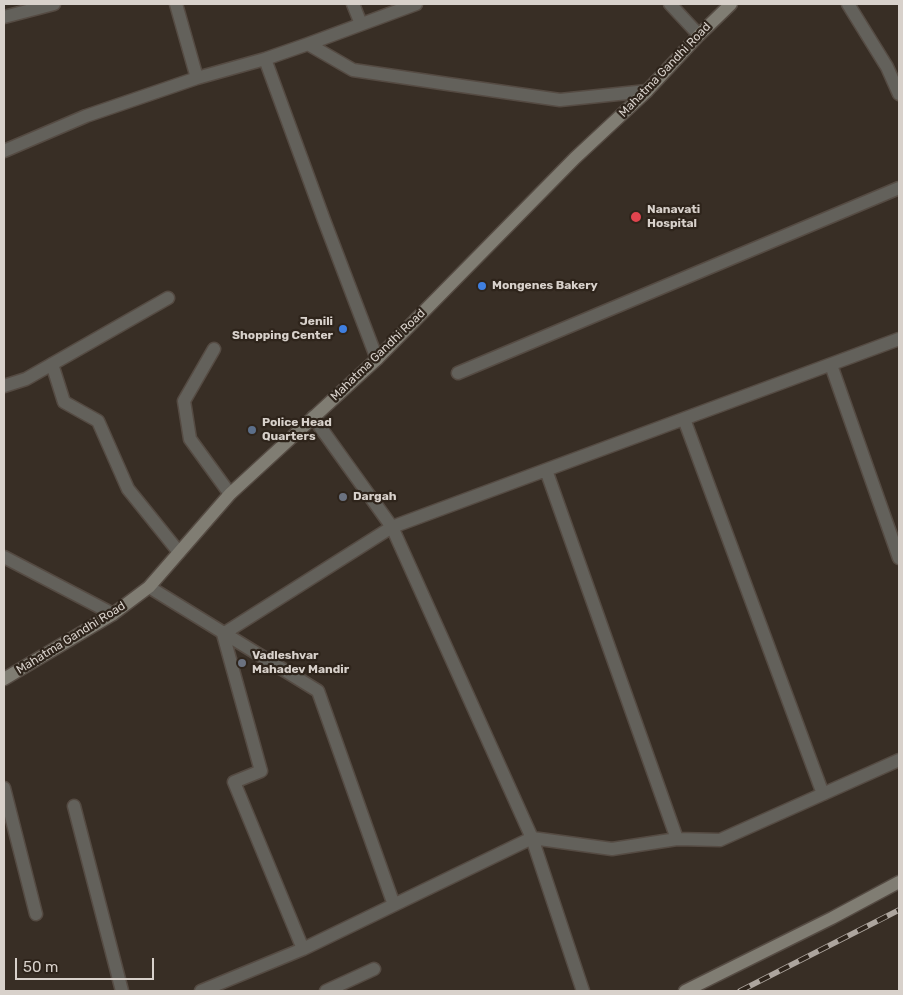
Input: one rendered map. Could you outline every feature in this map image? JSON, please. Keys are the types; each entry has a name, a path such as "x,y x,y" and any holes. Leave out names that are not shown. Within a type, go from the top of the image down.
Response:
{"street":[{"path":"4,17 50,4"},
{"path":"176,4 197,78"},
{"path":"353,4 361,24"},
{"path":"4,151 86,116 197,78 308,44 416,4"},
{"path":"670,4 699,35"},
{"name":"Mahatma Gandhi Road","path":"4,679 114,614 149,587 230,494 377,358 575,158 647,92 699,35 732,4"},
{"path":"848,4 888,67 899,94"},
{"path":"308,44 353,70 457,86 560,100 647,92"},
{"path":"265,58 377,358"},
{"path":"458,372 899,188"},
{"path":"4,386 26,378 168,298"},
{"path":"223,634 392,527 899,339"},
{"path":"214,349 184,400 190,439 230,494"},
{"path":"52,364 64,402 98,421 128,489 178,552"},
{"path":"831,365 899,558"},
{"path":"313,417 392,527 532,838 583,991"},
{"path":"684,419 823,794"},
{"path":"546,470 677,838"},
{"path":"4,557 114,614"},
{"path":"149,587 318,692 394,905"},
{"path":"223,634 260,771 234,782 303,949"},
{"path":"203,991 303,949 532,838 612,849 677,838 720,840 899,760"},
{"path":"4,788 36,914"},
{"path":"74,806 122,991"},
{"path":"685,991 832,918 899,882"},
{"path":"326,991 374,968"}],"railway":[{"path":"740,991 899,910"}],"place":[{"name":"Nanavati Hospital","path":"636,217"},
{"name":"Mongenes Bakery","path":"482,286"},
{"name":"Jenili Shopping Center","path":"343,329"},
{"name":"Police Head Quarters","path":"252,430"},
{"name":"Dargah","path":"343,497"},
{"name":"Vadleshvar Mahadev Mandir","path":"242,663"}]}
